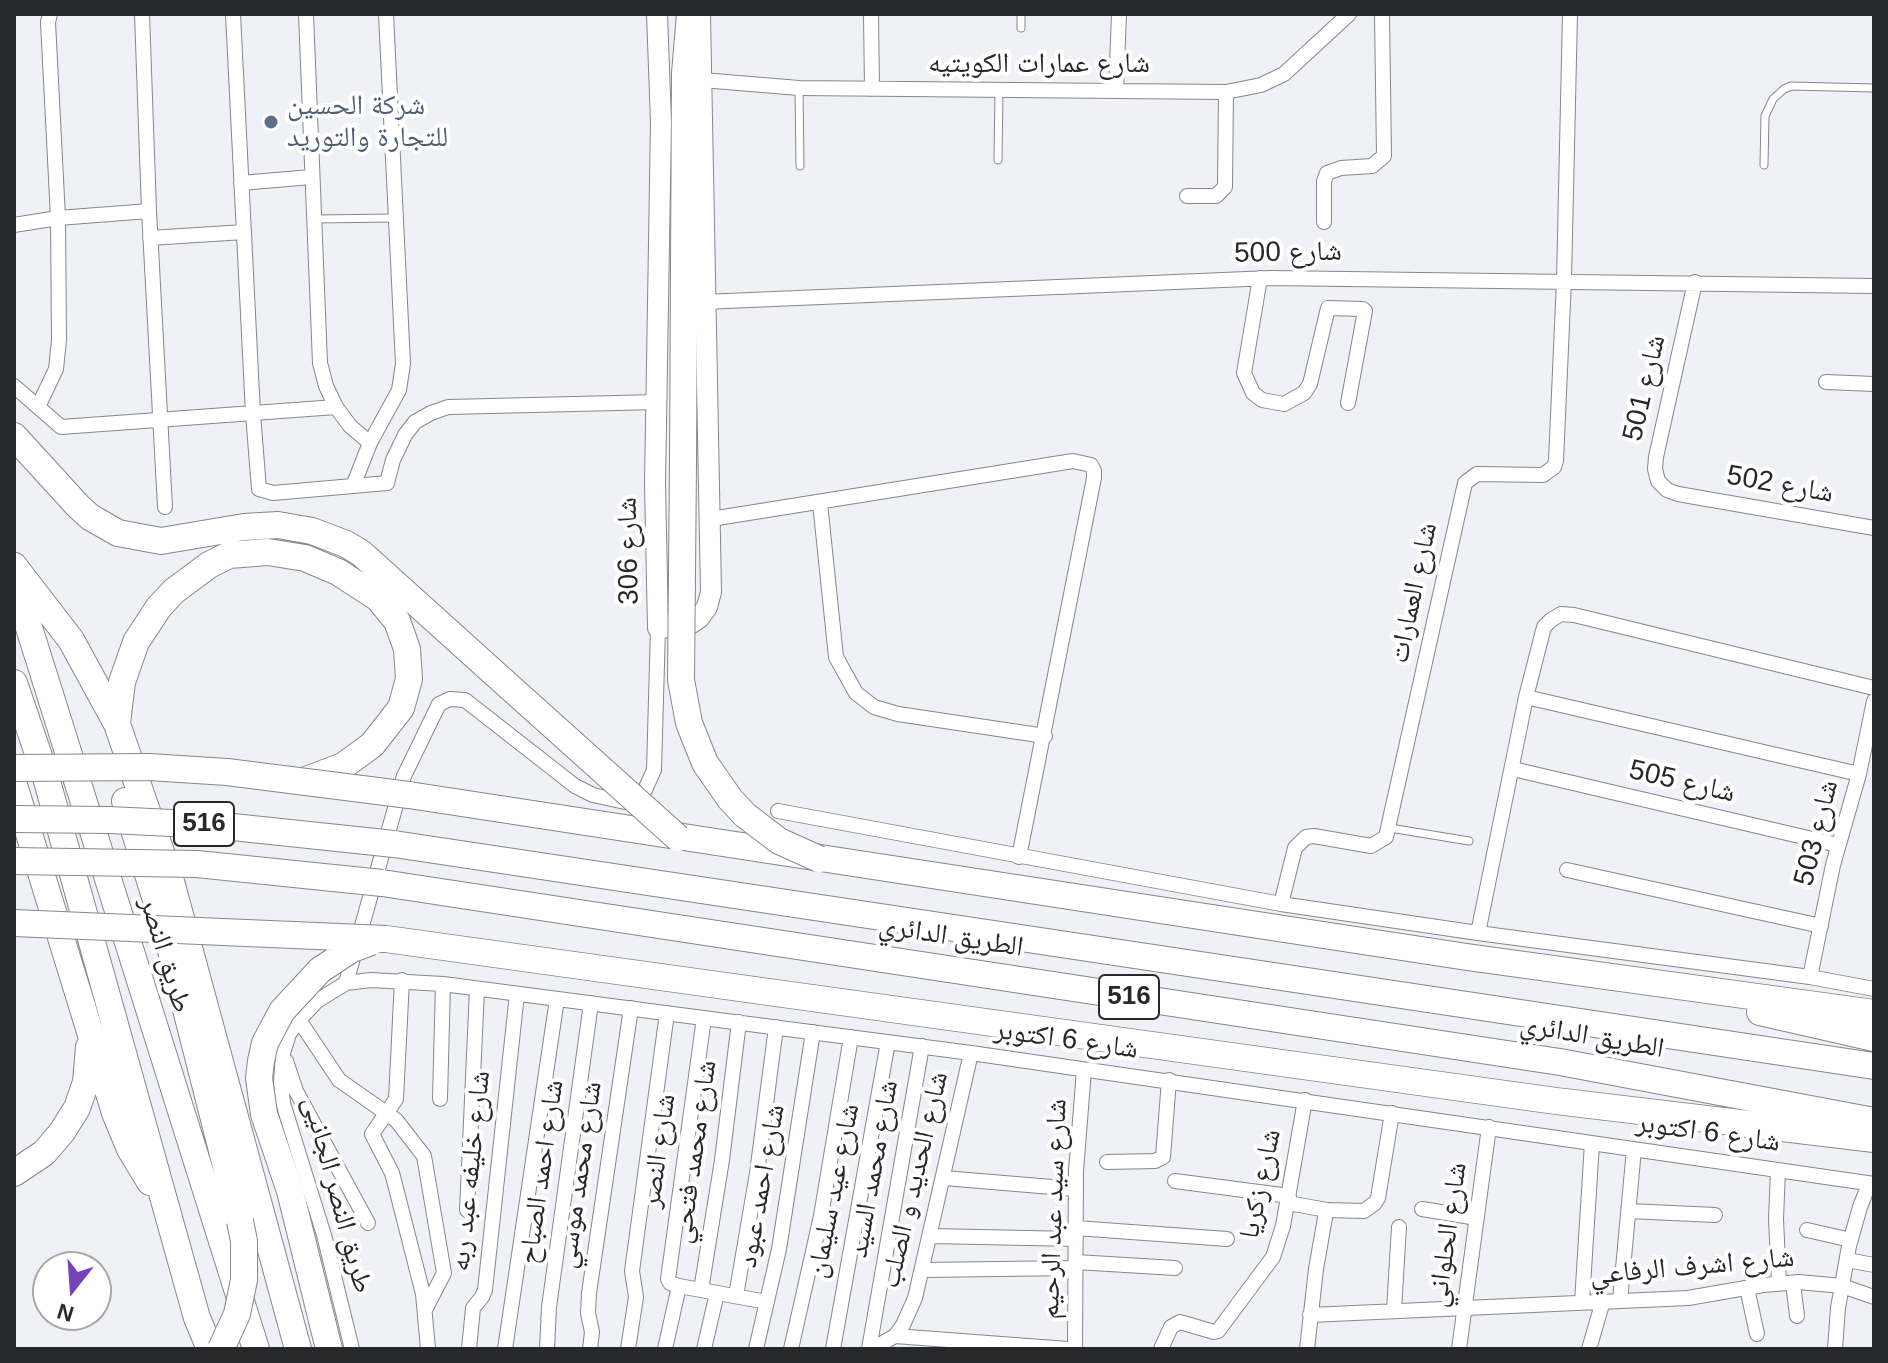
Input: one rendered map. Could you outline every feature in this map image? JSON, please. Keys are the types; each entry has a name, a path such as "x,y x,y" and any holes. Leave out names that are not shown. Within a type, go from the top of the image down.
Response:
{"highway":[{"path":"690,14 685,73 681,680 684,702 700,753 730,799 779,841 819,859"},
{"path":"14,436 90,517 132,538 161,541 244,527 278,525 312,531 361,553 678,838"},
{"path":"117,724 122,682 132,652 147,624 174,591 209,565 229,555 268,552 305,558 338,572 378,598 397,621 407,649 409,679 401,708 372,745 343,766 306,780"},
{"path":"14,566 71,640 117,724 170,878 298,1349"},
{"name":"طريق النصر","path":"14,580 256,1349"},
{"path":"25,613 45,632 77,674 90,697 107,740 167,935 244,1241 244,1280 237,1314 221,1349"},
{"path":"14,683 45,774 197,1318 210,1349"},
{"path":"14,768 149,767 306,780 819,859 1874,1013"},
{"path":"14,785 122,1132 139,1166 163,1197"},
{"name":"الطريق الدائري","path":"14,819 214,825 394,844 1874,1066"},
{"name":"الطريق الدائري","path":"14,861 197,864 382,883 1560,1062 1874,1121"},
{"path":"14,923 386,939 1556,1101 1874,1139"},
{"path":"329,1349 290,1191 264,1114 260,1096 261,1061 272,1027 306,982 352,949 386,939"},
{"path":"1652,982 1744,1009 1874,1038"},
{"path":"14,1173 44,1153 77,1108 86,1082 90,1055 88,1028"}],"street":[{"path":"38,407 56,369 59,340 50,14"},
{"path":"142,14 150,238 165,507"},
{"path":"233,14 257,484 263,492 387,483 393,460 415,422 448,407 658,402"},
{"path":"306,14 320,363 336,407 350,426 370,443"},
{"path":"353,486 370,443 394,400 403,364 386,14"},
{"name":"شارع 306","path":"657,14 661,122 655,484 658,628 687,626 699,618 707,607 711,592 703,302 700,14"},
{"path":"871,14 872,89"},
{"path":"1116,91 1119,14"},
{"name":"شارع عمارات الكويتيه","path":"702,80 799,88 1226,92 1261,85 1284,74 1349,14"},
{"path":"1324,222 1324,181 1327,173 1341,168 1372,166 1384,156 1382,14"},
{"name":"شارع العمارات","path":"1390,828 1465,483 1472,476 1482,474 1543,475 1554,467 1556,461 1570,14"},
{"path":"1187,196 1216,196 1225,187 1226,92"},
{"path":"241,183 311,177"},
{"path":"14,225 58,218 149,211"},
{"path":"150,238 244,232"},
{"path":"1260,278 1244,373 1253,393 1262,400 1284,404 1304,393 1310,384 1328,308 1363,309 1348,403"},
{"name":"شارع 500","path":"703,302 1260,278 1874,286"},
{"name":"شارع 501","path":"1678,494 1667,490 1658,481 1655,469 1695,282"},
{"path":"1826,382 1874,384"},
{"path":"14,386 61,427 336,407"},
{"path":"711,519 1073,461 1091,465 1094,478 1019,857"},
{"name":"شارع 502","path":"1678,494 1874,528"},
{"path":"820,503 836,657 856,693 874,707 898,714 1045,736"},
{"path":"1478,933 1526,697 1544,627 1561,614 1874,688"},
{"path":"346,983 404,776 439,704 450,699 465,700 575,786 593,795 625,802 645,790 654,770 658,628"},
{"path":"1526,697 1859,774"},
{"name":"شارع 503","path":"1810,977 1838,845 1859,774 1874,701"},
{"name":"شارع 505","path":"1513,769 1838,845"},
{"path":"778,811 1281,904 1810,977 1874,989"},
{"path":"1281,904 1299,842 1314,836 1371,846 1386,837 1390,828"},
{"path":"1567,870 1821,926"},
{"path":"402,980 398,1091 393,1107 374,1130 372,1138 392,1173 426,1308 428,1349"},
{"name":"شارع 6 اكتوبر","path":"283,1053 289,1034 299,1020 317,1001 346,983 402,980 1169,1080 1872,1184"},
{"path":"440,1099 443,984"},
{"path":"467,1210 477,989"},
{"name":"شارع خليفه عبد ربه","path":"469,1349 473,1308 485,1290 517,994"},
{"path":"505,1349 557,999"},
{"name":"شارع احمد الصباح","path":"547,1349 549,1307 591,1003"},
{"name":"شارع محمد موسي","path":"590,1349 589,1293 631,1008"},
{"path":"628,1349 636,1289 632,1271 667,1013"},
{"name":"شارع النصر","path":"679,1286 668,1279 704,1018"},
{"path":"299,1020 339,1080 387,1113 421,1150 427,1168 444,1273 426,1308"},
{"name":"شارع محمد فتحي","path":"701,1290 722,1160 739,1022"},
{"path":"736,1296 757,1173 776,1027"},
{"name":"شارع احمد عبود","path":"756,1349 795,1154 813,1032"},
{"path":"791,1349 821,1216 851,1037"},
{"name":"شارع عيد سليمان","path":"833,1349 888,1042"},
{"name":"شارع محمد السيد","path":"871,1349 922,1046"},
{"path":"283,1053 296,1091 368,1223"},
{"name":"طريق النصر الجانيى","path":"283,1053 283,1103 324,1235 352,1349"},
{"name":"شارع الحديد و الصلب","path":"895,1336 909,1313 922,1270 971,1053"},
{"name":"شارع سيد عبد الرحيم","path":"1075,1349 1076,1189 1084,1070"},
{"path":"1107,1162 1155,1161 1163,1157 1169,1080"},
{"name":"شارع زكريا","path":"1161,1349 1171,1327 1180,1322 1214,1332 1223,1326 1273,1257 1281,1237 1305,1100"},
{"path":"1175,1181 1288,1199 1327,1210 1364,1211 1378,1198 1392,1113"},
{"name":"شارع الحلواني","path":"1459,1349 1489,1127"},
{"path":"1582,1302 1592,1143"},
{"path":"1620,1301 1634,1149"},
{"path":"1778,1170 1776,1229 1786,1283 1797,1316"},
{"path":"944,1178 1076,1189"},
{"path":"1835,1349 1851,1240 1872,1184"},
{"path":"1422,1209 1477,1218"},
{"path":"1307,1349 1318,1252 1327,1210"},
{"path":"1629,1211 1715,1215"},
{"path":"1394,1310 1399,1227"},
{"path":"1807,1230 1851,1240"},
{"path":"931,1236 1076,1234 1227,1239"},
{"path":"1847,1260 1874,1265"},
{"path":"922,1270 1076,1265 1175,1268"},
{"name":"شارع اشرف الرفاعي","path":"1310,1315 1708,1296 1786,1283 1842,1286 1874,1297"},
{"path":"665,1349 679,1286 767,1302"},
{"path":"1747,1288 1757,1334"},
{"path":"704,1349 717,1293"},
{"path":"1589,1349 1603,1301"},
{"path":"871,1349 895,1336 957,1345 1068,1349"}],"lane":[{"path":"1021,14 1021,28"},
{"path":"1764,165 1765,116 1773,99 1784,89 1791,86 1874,88"},
{"path":"799,88 800,166"},
{"path":"998,160 999,91"},
{"path":"313,219 396,218"},
{"path":"1390,828 1469,841"}],"place":[{"name":"شركة الحسين للتجارة والتوريد","path":"271,122"}]}
